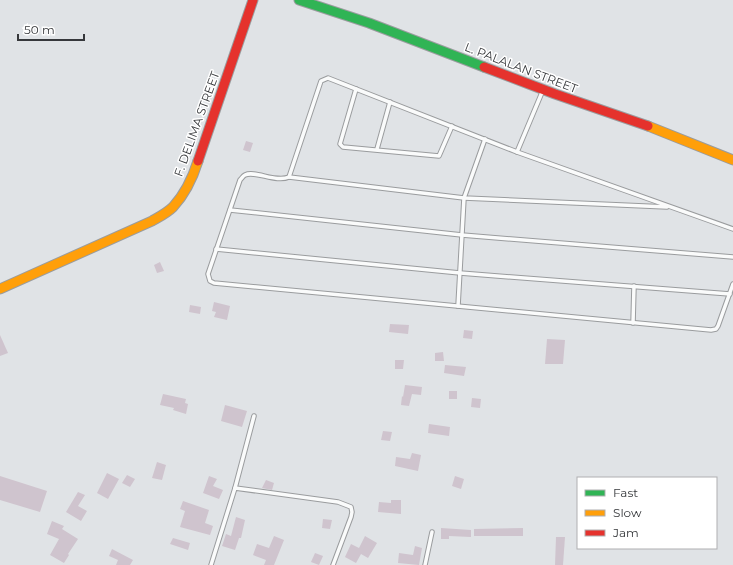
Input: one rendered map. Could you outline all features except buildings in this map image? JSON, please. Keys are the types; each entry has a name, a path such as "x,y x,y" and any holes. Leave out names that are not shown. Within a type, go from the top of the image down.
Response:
{"street":[{"name":"F. DELIMA STREET","path":"0,289 152,221 172,208 182,195 194,174 253,0"},
{"name":"L. PALALAN STREET","path":"299,0 369,23 543,89 634,121 733,160"}],"lane":[{"path":"289,177 321,81 328,78 517,152 733,229"},
{"path":"356,89 340,144 347,148 377,149 439,156 452,126"},
{"path":"517,152 543,89"},
{"path":"377,149 390,102"},
{"path":"458,306 464,198 485,139"},
{"path":"672,207 464,198 289,177 281,179 245,175 240,180 208,274 210,280 214,283 711,330 716,329 718,326 733,284"},
{"path":"230,210 462,235 733,257"},
{"path":"216,249 460,273 730,294"},
{"path":"633,323 634,286"},
{"path":"211,565 235,488 254,416"},
{"path":"235,488 338,502 350,507 352,512 351,517 333,565"},
{"path":"425,565 432,532"}],"traffic: fast":[{"path":"299,0 369,23 484,67"}],"traffic: slow":[{"path":"648,126 733,160"},
{"path":"0,289 152,221 166,213 173,207 185,191 198,161"}],"traffic: jam":[{"path":"198,161 253,0"},
{"path":"484,67 555,94 648,126"}]}
